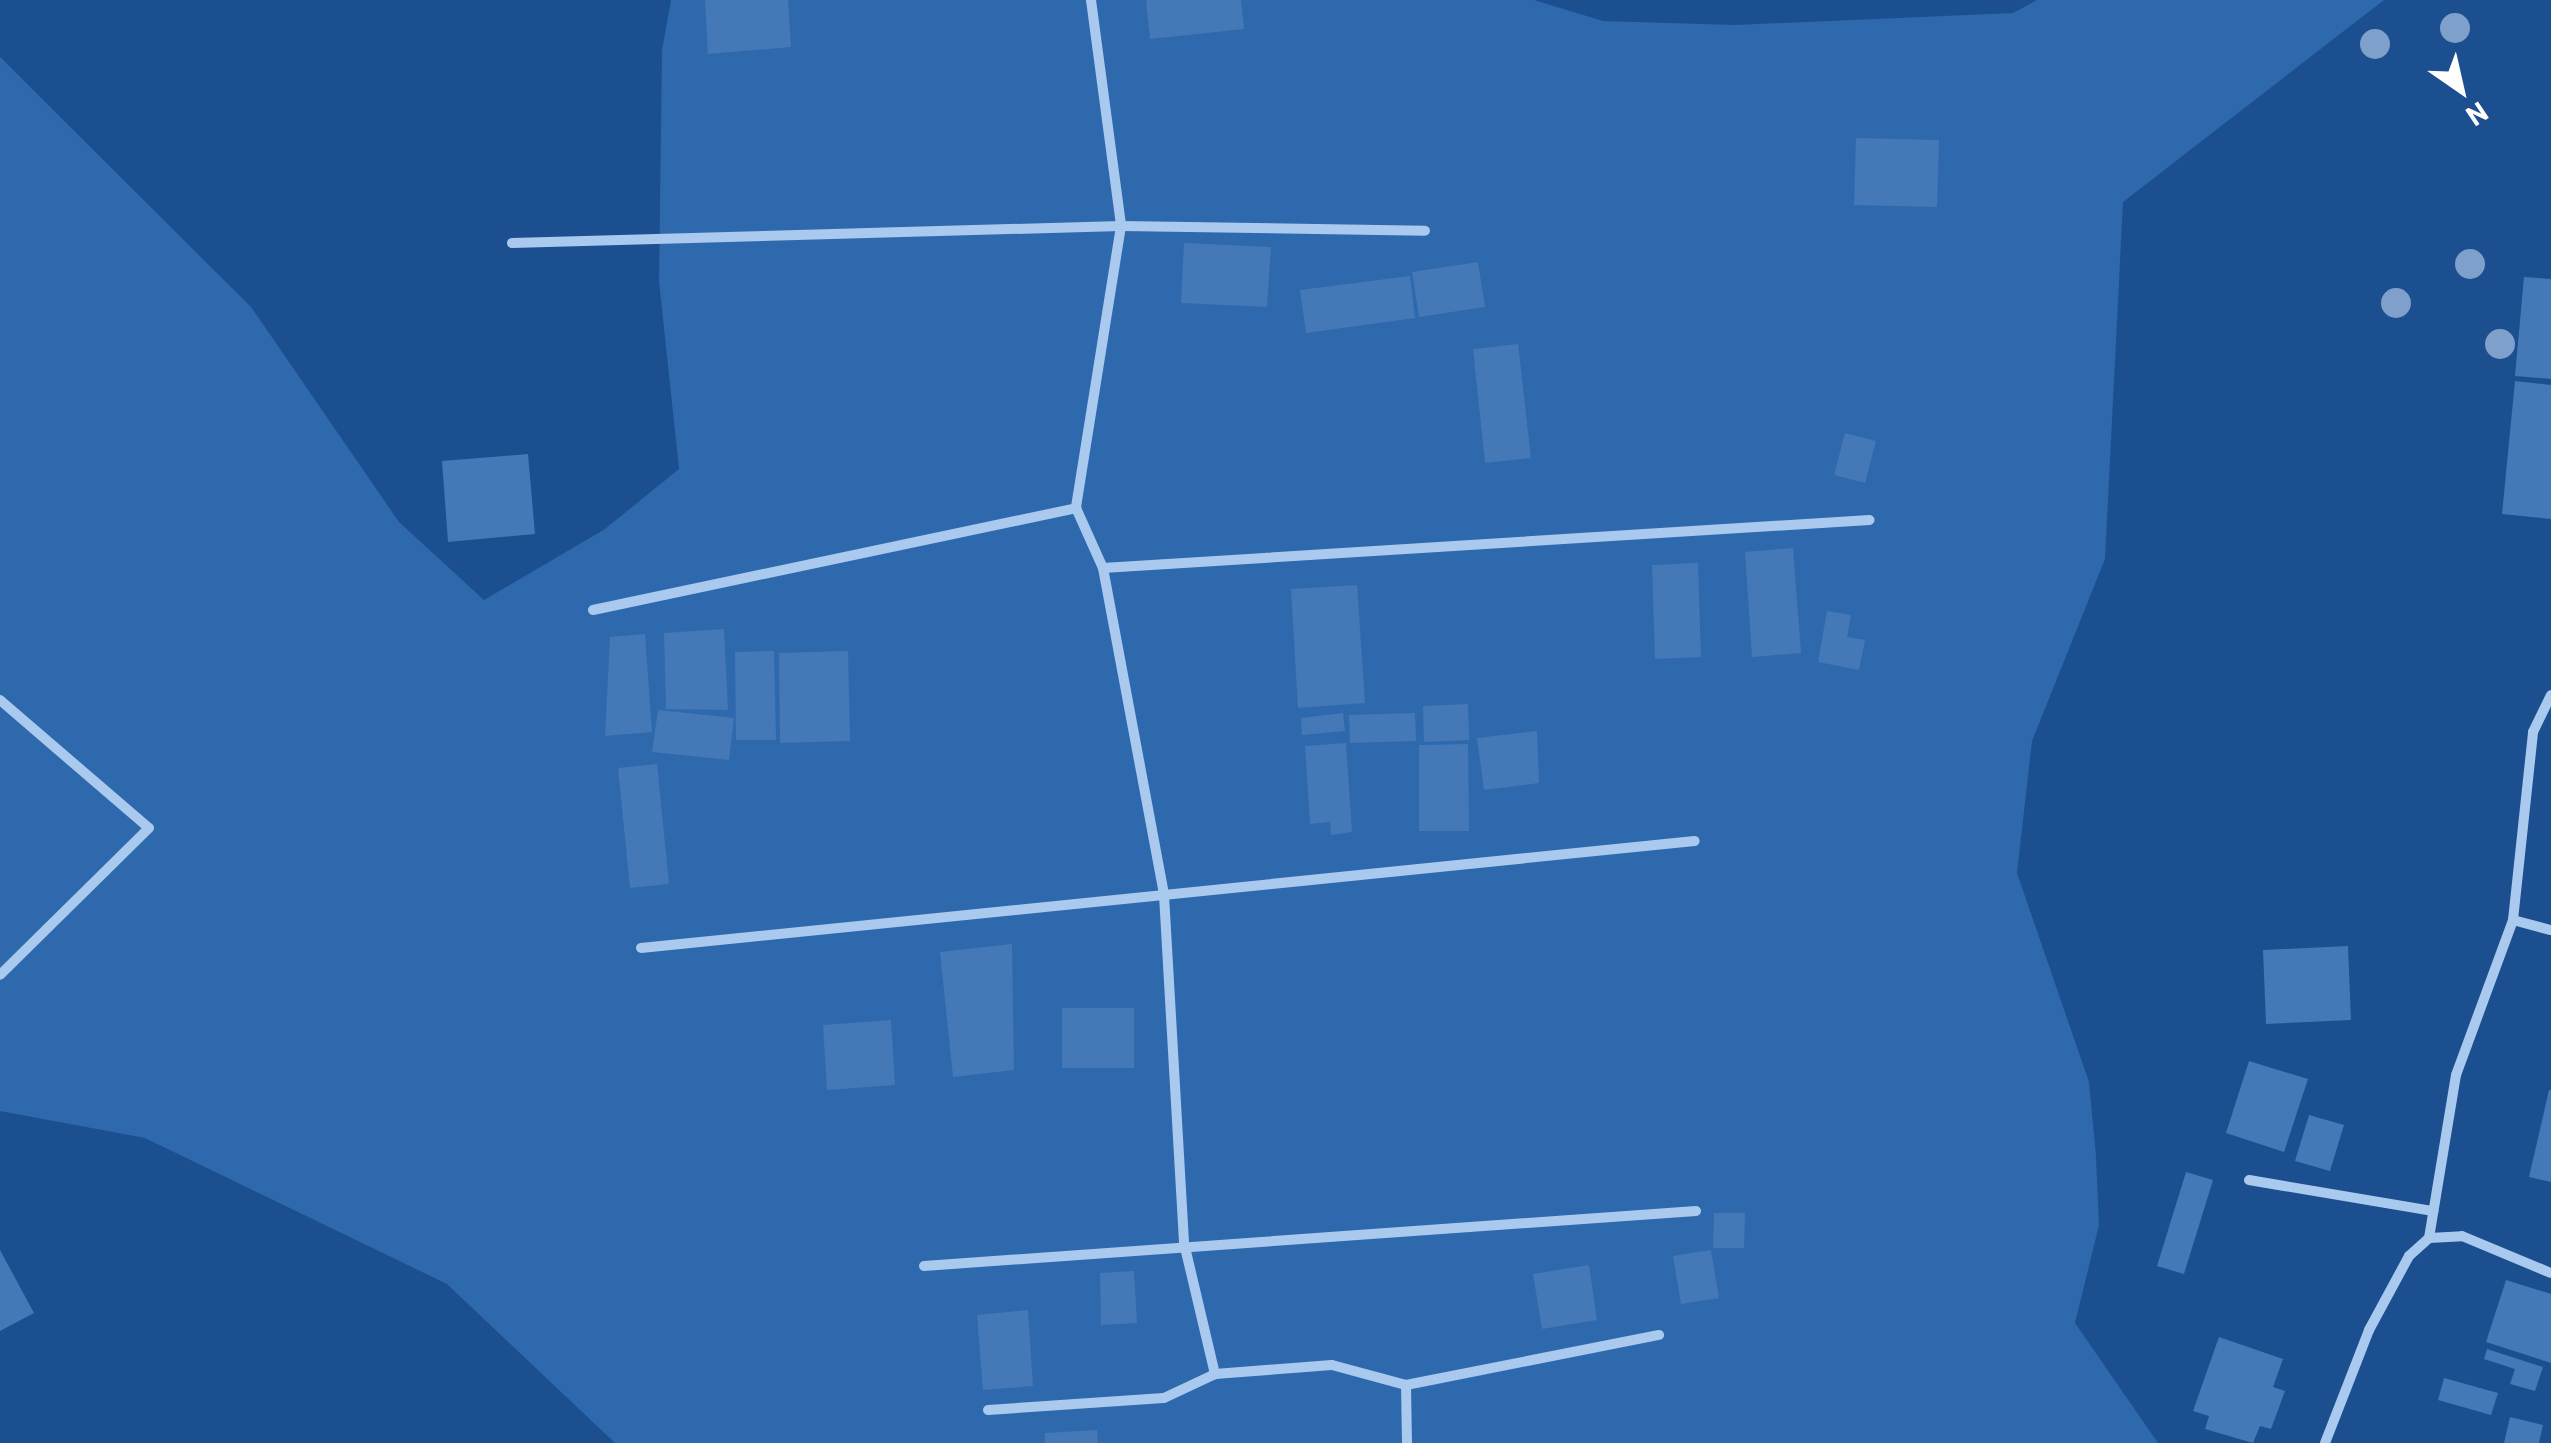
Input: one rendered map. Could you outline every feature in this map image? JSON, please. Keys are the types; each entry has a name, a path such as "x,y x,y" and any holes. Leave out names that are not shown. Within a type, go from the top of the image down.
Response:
{"street":[{"path":"1091,0 1122,226 1076,508 1103,568 1164,895 1186,1252 1214,1374"},
{"path":"512,243 1122,226 1425,231"},
{"path":"593,610 1076,508"},
{"path":"1103,568 1868,520"},
{"path":"2429,1238 2456,1075 2513,920 2533,732 2551,695"},
{"path":"0,700 149,828 1,972"},
{"path":"641,948 1695,841"},
{"path":"2513,920 2551,930"},
{"path":"2248,1180 2433,1211"},
{"path":"924,1266 1186,1252 1696,1211"},
{"path":"2325,1443 2369,1330 2409,1256 2429,1238 2462,1236 2551,1273"},
{"path":"988,1410 1164,1398 1214,1374 1332,1365 1406,1385 1659,1336"},
{"path":"1406,1385 1407,1443"}],"shaded area":[{"path":"671,0 1534,0 1603,21 1735,25 2013,13 2037,0 2384,0 2123,202 2105,559 2032,741 2017,873 2089,1082 2096,1156 2099,1225 2075,1323 2158,1443 615,1443 447,1284 145,1138 0,1111 0,57 251,307 399,522 484,600 605,529 679,469 659,281 662,50"}],"building":[{"path":"705,0 788,0 791,47 708,54"},
{"path":"1146,0 1241,0 1244,29 1150,39"},
{"path":"1856,138 1939,140 1937,207 1854,205"},
{"path":"1184,243 1271,247 1267,307 1181,303"},
{"path":"1478,262 1485,307 1419,317 1412,272"},
{"path":"1410,276 1415,318 1306,333 1300,290"},
{"path":"2524,277 2551,279 2551,379 2515,376"},
{"path":"1518,344 1531,458 1485,463 1473,349"},
{"path":"2515,381 2551,385 2551,519 2502,514"},
{"path":"1845,433 1876,441 1865,483 1834,475"},
{"path":"528,454 535,534 448,542 442,461"},
{"path":"1793,548 1801,653 1752,657 1745,552"},
{"path":"1698,563 1701,657 1655,659 1652,565"},
{"path":"1357,585 1365,703 1298,708 1291,589"},
{"path":"1827,611 1851,615 1847,637 1865,640 1859,670 1818,662"},
{"path":"724,629 728,710 666,709 664,633"},
{"path":"645,634 652,732 605,736 610,637"},
{"path":"774,651 776,740 736,740 735,652"},
{"path":"848,651 850,741 780,743 779,653"},
{"path":"1468,704 1469,740 1424,742 1423,706"},
{"path":"658,710 734,718 729,760 652,752"},
{"path":"1343,713 1345,731 1302,735 1301,718"},
{"path":"1415,713 1416,741 1350,743 1349,715"},
{"path":"1537,731 1539,783 1484,790 1477,738"},
{"path":"1346,743 1352,832 1331,835 1330,822 1310,824 1305,746"},
{"path":"1468,744 1469,831 1419,831 1419,745"},
{"path":"657,764 669,884 630,888 618,768"},
{"path":"1012,944 1014,1070 953,1077 940,952"},
{"path":"2348,946 2351,1020 2266,1024 2263,950"},
{"path":"1062,1008 1134,1008 1134,1068 1062,1068"},
{"path":"891,1020 895,1085 827,1090 823,1025"},
{"path":"2249,1061 2308,1079 2284,1152 2226,1133"},
{"path":"2551,1090 2551,1182 2529,1177"},
{"path":"2309,1115 2344,1125 2330,1171 2295,1161"},
{"path":"2186,1172 2213,1180 2184,1274 2157,1266"},
{"path":"1714,1213 1745,1213 1744,1248 1713,1248"},
{"path":"0,1250 34,1313 0,1331"},
{"path":"1711,1250 1719,1298 1681,1304 1673,1256"},
{"path":"1589,1265 1597,1320 1542,1329 1533,1274"},
{"path":"1134,1271 1137,1323 1101,1325 1100,1273"},
{"path":"2506,1280 2551,1294 2551,1363 2486,1342"},
{"path":"1028,1310 1033,1386 983,1390 977,1315"},
{"path":"2219,1337 2283,1359 2273,1387 2285,1391 2271,1429 2260,1426 2253,1443 2205,1429 2209,1416 2193,1411"},
{"path":"2487,1349 2543,1367 2535,1391 2510,1384 2515,1369 2484,1359"},
{"path":"2444,1378 2498,1393 2491,1415 2438,1400"},
{"path":"2510,1417 2543,1425 2539,1443 2504,1443"},
{"path":"1097,1430 1098,1443 1045,1443 1045,1433"}]}
